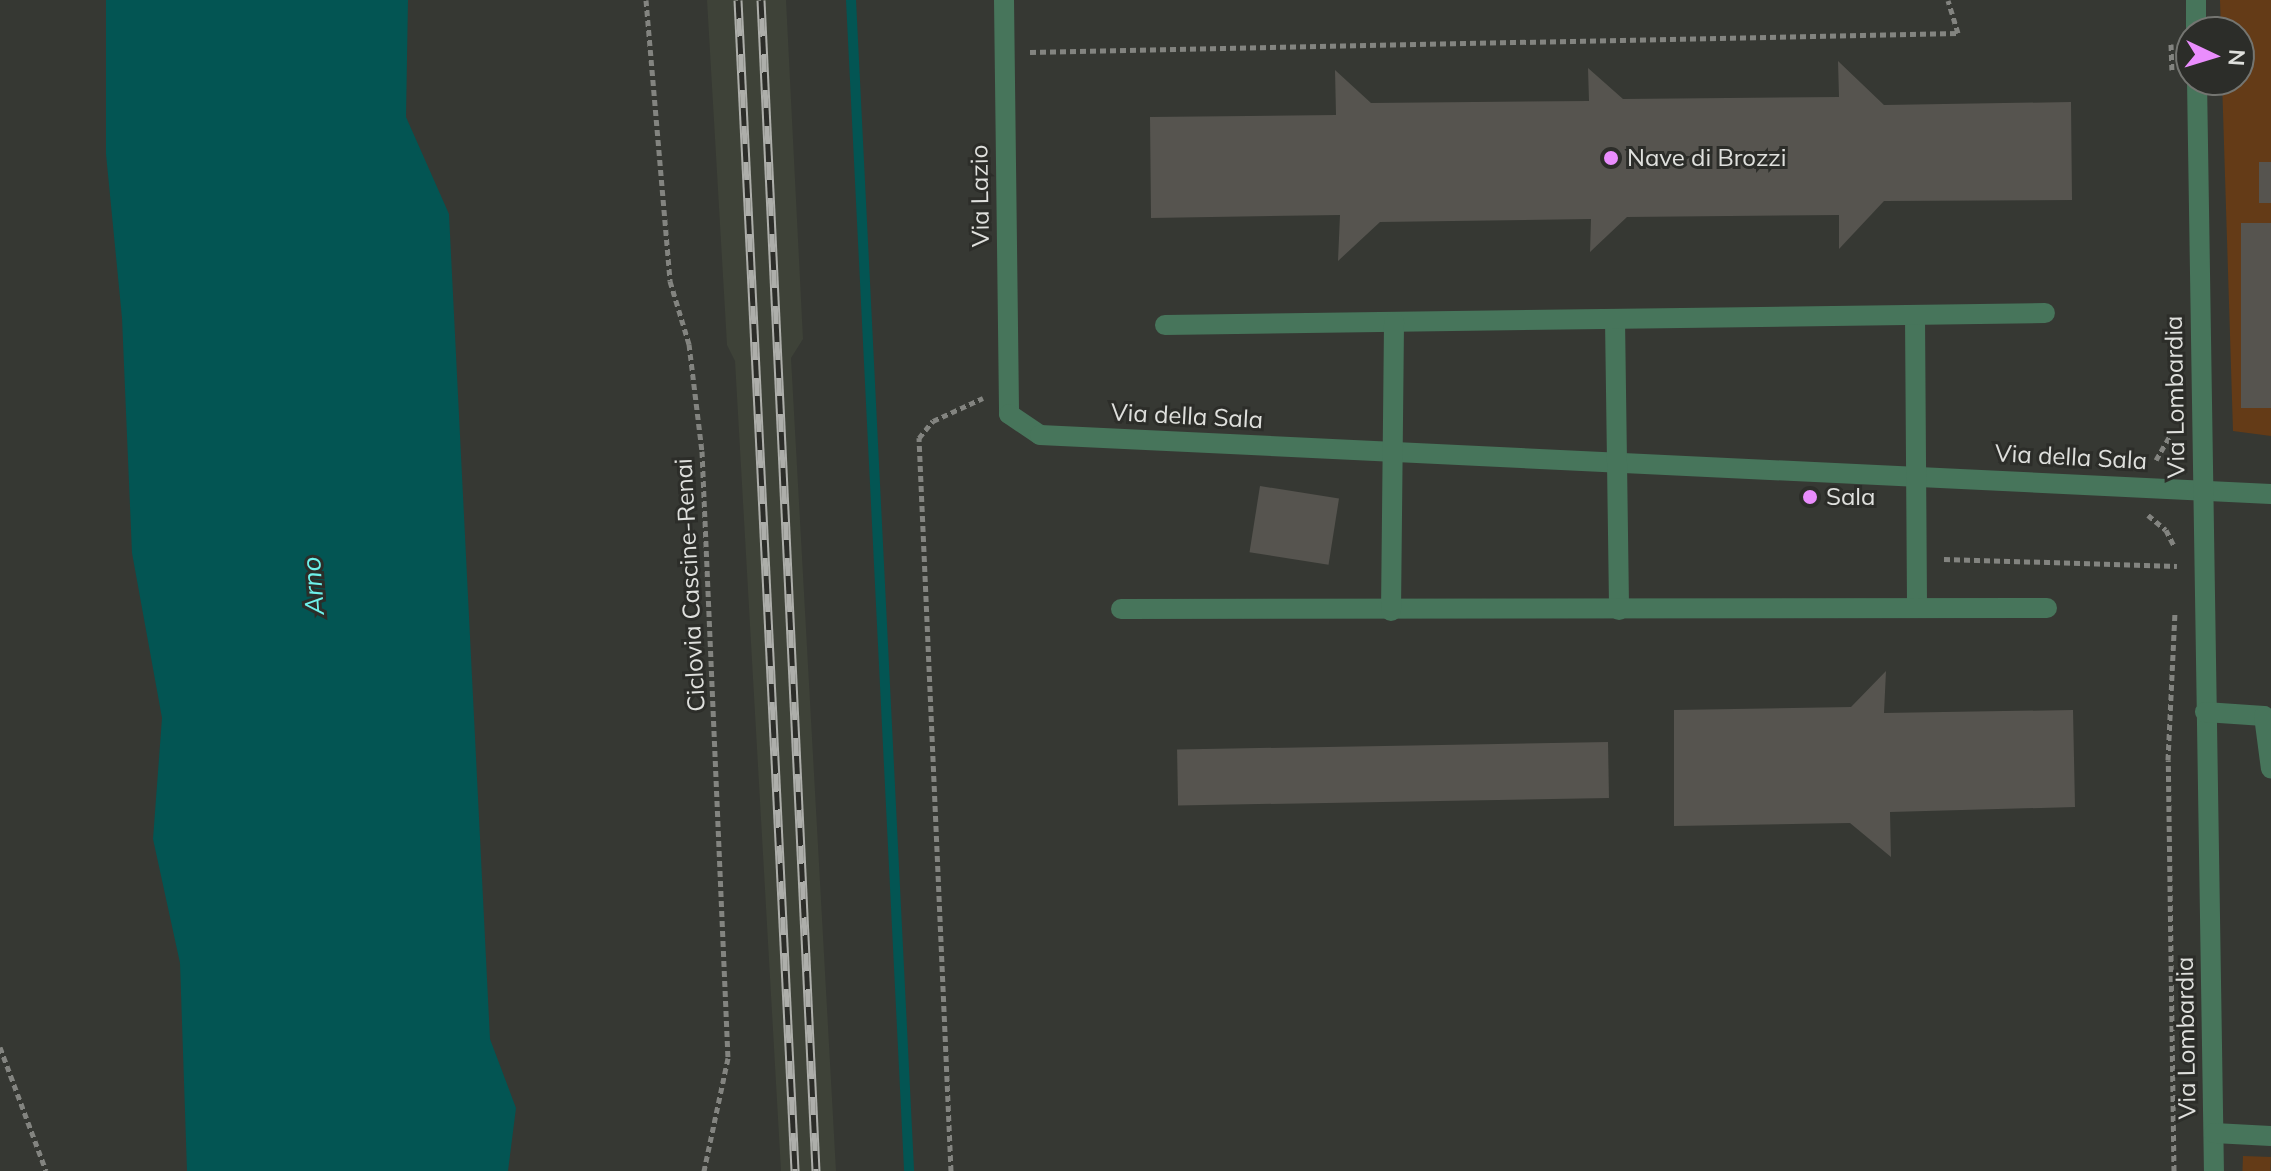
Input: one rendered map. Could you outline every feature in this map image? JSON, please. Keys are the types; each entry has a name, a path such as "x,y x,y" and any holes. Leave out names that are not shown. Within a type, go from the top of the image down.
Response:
{"street":[{"name":"Via Lazio","path":"1004,0 1008,392"},
{"name":"Via Lombardia","path":"2197,96 2214,1171"},
{"path":"1165,325 2045,313"},
{"path":"1915,316 1917,608"},
{"path":"1615,319 1619,610"},
{"path":"1391,611 1394,322"},
{"name":"Via della Sala","path":"1008,392 1009,414 1040,435 2271,494"},
{"path":"1121,609 2047,608"},
{"path":"2205,712 2264,716 2271,769"},
{"path":"2214,1133 2271,1136"}],"path":[{"name":"Ciclovia Cascine-Renai","path":"646,0 670,281 689,344 703,467 728,1058 704,1171"},
{"path":"1029,53 1958,33 1948,0"},
{"path":"918,468 951,1171"},
{"path":"2144,512 2166,530 2177,566 2176,581"},
{"path":"1917,558 2177,566"},
{"path":"2174,1171 2168,760 2176,596"},
{"path":"0,1047 46,1171"}],"shaded area":[{"path":"707,0 786,0 803,339 791,358 836,1171 781,1171 735,361 727,345"},
{"path":"2220,0 2271,0 2271,436 2233,431 2223,96 2255,96 2255,16 2220,16"},
{"path":"2243,1156 2271,1157 2270,1171 2242,1171"}],"water":[{"name":"Arno","path":"106,0 408,0 406,117 449,214 490,1039 516,1108 508,1171 187,1171 180,963 153,839 162,718 132,553 122,318 106,154"}],"building":[{"name":"Nave di Brozzi","path":"1838,61 1884,105 2071,102 2072,200 1884,201 1839,249 1839,215 1627,217 1590,252 1591,219 1380,222 1338,261 1340,215 1151,218 1150,117 1336,115 1335,70 1371,103 1589,101 1588,68 1623,99 1839,97"},
{"path":"2259,162 2271,162 2271,203 2259,203"},
{"path":"2241,223 2271,223 2271,408 2241,408"},
{"path":"1260,486 1339,499 1329,565 1250,552"},
{"path":"1886,671 1884,713 2073,710 2075,807 1890,812 1891,857 1850,823 1674,826 1674,710 1851,707"},
{"path":"1608,742 1609,798 1178,806 1177,750"}],"waterway":[{"path":"851,0 909,1171"}],"railway":[{"path":"738,0 795,1171"},
{"path":"761,0 816,1171"}],"place":[{"name":"Nave di Brozzi","path":"1611,158"},
{"name":"Sala","path":"1810,497"}]}
